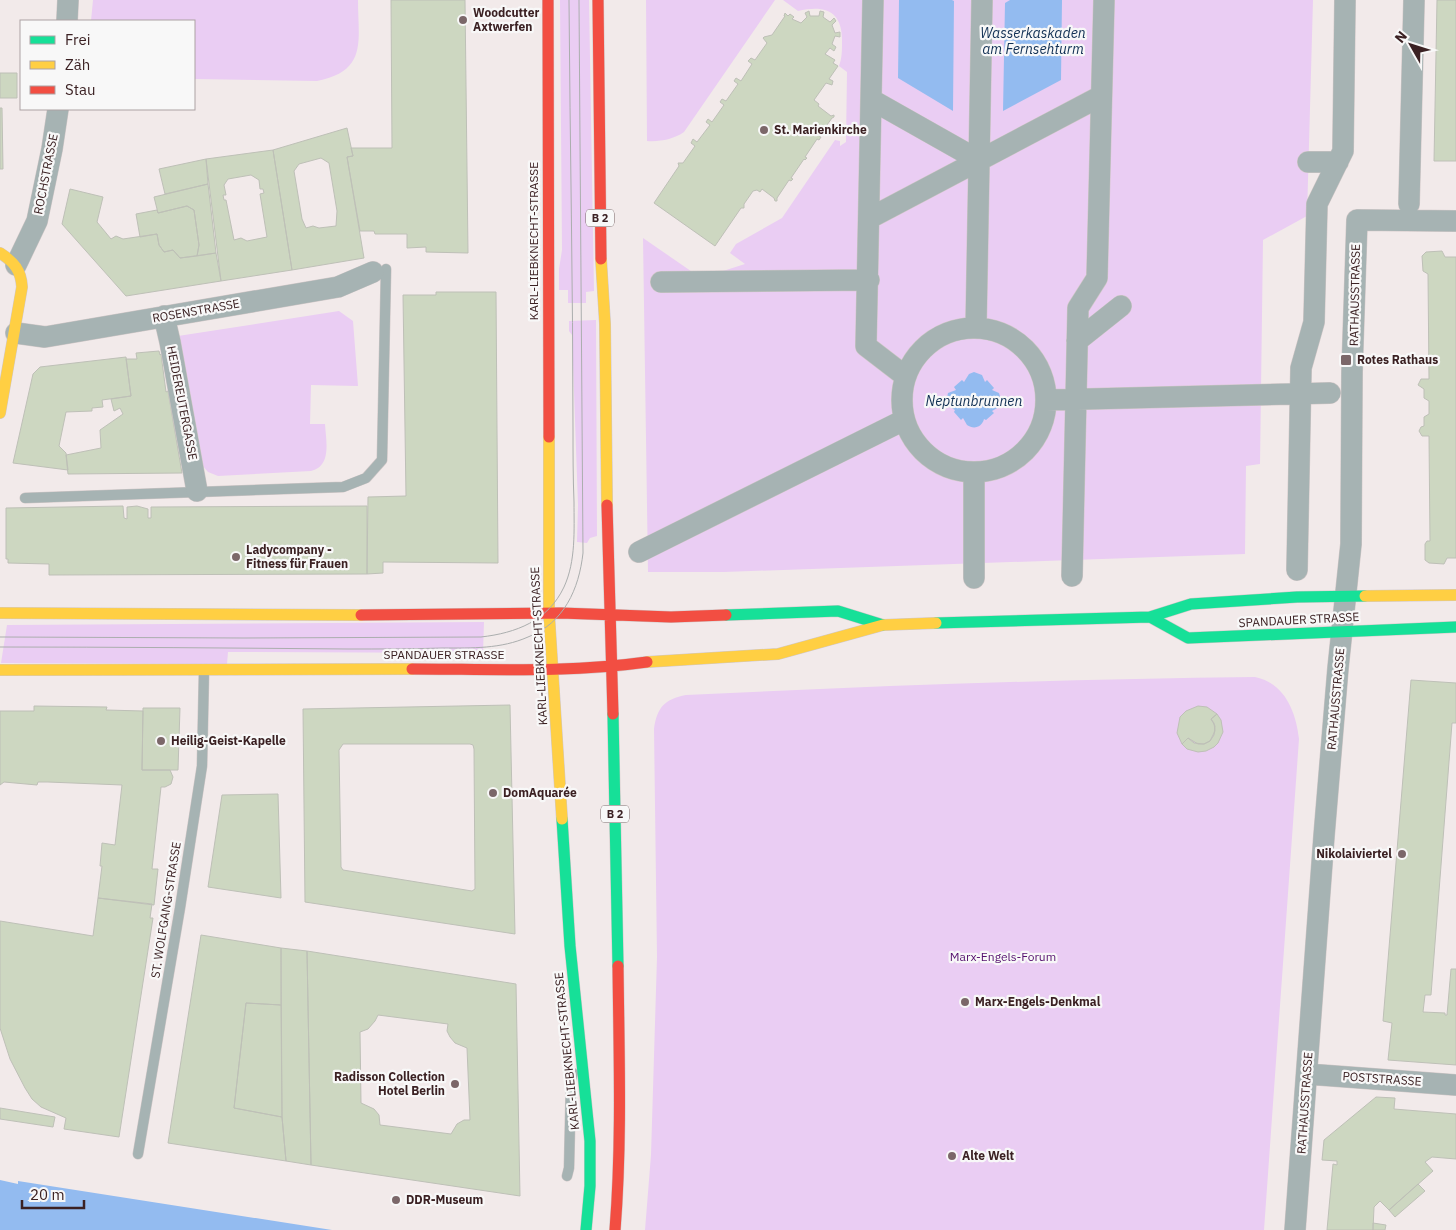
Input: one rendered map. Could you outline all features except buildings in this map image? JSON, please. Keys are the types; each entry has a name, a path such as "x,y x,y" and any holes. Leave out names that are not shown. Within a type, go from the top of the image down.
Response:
{"main road":[{"name":"KARL-LIEBKNECHT-STRASSE","path":"548,0 549,613 570,946 590,1161 586,1230"},
{"name":"B 2","path":"598,0 600,247 605,312 607,551 612,667 620,1139 615,1230"},
{"path":"0,413 22,296 22,278 8,259"},
{"name":"SPANDAUER STRASSE","path":"0,670 553,669 612,667 658,660 778,654 883,625 1150,617 1191,604 1345,596 1456,595"},
{"name":"SPANDAUER STRASSE","path":"0,613 383,615 549,613 671,617 838,611 883,625"},
{"name":"SPANDAUER STRASSE","path":"1150,617 1188,638 1456,627"}],"street":[{"path":"66,20 68,0"},
{"path":"873,0 869,280 866,346 905,376"},
{"path":"976,328 982,0"},
{"path":"1297,570 1301,368 1314,322 1318,204 1343,151 1345,0"},
{"path":"1414,0 1409,213 1456,220"},
{"path":"1072,576 1078,308 1097,278 1101,96 1109,5"},
{"path":"870,218 1101,96"},
{"path":"872,100 980,161"},
{"name":"ROCHSTRASSE","path":"8,259 37,221 58,110"},
{"path":"1308,162 1338,162"},
{"name":"RATHAUSSTRASSE","path":"1295,1230 1324,836 1350,544 1357,220 1409,213"},
{"name":"ROSENSTRASSE","path":"16,333 45,337 338,287 380,270"},
{"path":"661,282 869,280"},
{"path":"1077,342 1121,306"},
{"name":"HEIDEREUTERGASSE","path":"164,316 170,342 187,465 197,491"},
{"path":"976,328 994,331 1012,339 1026,350 1037,365 1044,382 1046,400 1040,428 1025,451 1002,467 974,472 956,470 938,464 923,452 911,437 904,420 902,390 905,376 914,360 926,346 941,336 958,330 976,328"},
{"path":"1046,400 1330,393"},
{"path":"639,552 904,420"},
{"path":"974,472 974,578"},
{"name":"POSTSTRASSE","path":"1307,1074 1456,1085"}],"lane":[{"path":"25,498 344,486 366,478 382,460 380,270"},
{"name":"ST. WOLFGANG-STRASSE","path":"138,1154 202,766 204,669"},
{"path":"567,1176 569,1168 571,1080 581,1054"}],"green space":[{"path":"93,0 358,0 359,29 357,52 352,62 345,70 317,81 195,79 195,20 91,20"},
{"path":"560,0 589,0 594,291 586,292 586,303 568,303 568,290 559,290 559,269 562,250"},
{"path":"646,0 775,0 684,132 667,140 647,141"},
{"path":"783,0 1313,0 1307,216 1263,240 1260,464 1246,466 1245,554 724,572 648,572 643,238 701,278 745,264 730,253 736,244 782,218 835,140 840,141 840,146 846,142 847,72 839,66 842,32 836,17 824,10 808,9 798,11"},
{"path":"339,311 353,321 358,386 311,385 310,424 325,424 327,445 322,464 311,471 218,476 208,472 202,465 178,336"},
{"path":"596,320 597,536 590,538 587,543 577,542 578,505 572,335 569,331 569,321"},
{"path":"484,622 483,653 228,652 227,664 1,663 7,625"},
{"name":"Marx-Engels-Forum","path":"1255,677 1274,685 1287,700 1292,709 1299,739 1264,1230 645,1230 651,1155 657,957 654,729 657,715 663,705 673,699 686,695 970,683"}],"water":[{"name":"Wasserkaskaden am Fernsehturm","path":"899,0 954,1 953,111 898,78"},
{"name":"Wasserkaskaden am Fernsehturm","path":"1010,0 1062,0 1061,80 1003,111 1005,3"},
{"name":"Neptunbrunnen","path":"974,372 982,375 985,382 987,380 994,388 992,390 999,393 1001,400 999,407 992,411 994,413 986,420 984,419 980,426 970,427 963,418 961,420 946,401 948,393 956,390 954,387 962,380 964,382 969,374"},
{"path":"0,1180 18,1184 18,1181 332,1230 0,1230"}],"tram line":[{"path":"0,637 481,637 518,628 540,617 549,609 557,599 568,577 571,567 574,534 569,0"},
{"path":"0,647 476,648 507,644 528,637 541,631 560,614 568,603 578,579 583,553 579,0"}],"traffic: fast":[{"path":"936,623 1150,617 1191,604 1297,597 1365,596"},
{"path":"726,615 838,611 883,625"},
{"path":"1150,617 1188,638 1456,627"},
{"path":"613,714 618,966"},
{"path":"562,819 570,946 590,1141 590,1186 586,1230"}],"traffic: slow":[{"path":"0,253 16,267 22,287 0,413"},
{"path":"601,259 605,324 607,505"},
{"path":"549,437 549,613 562,819"},
{"path":"1365,596 1456,595"},
{"path":"0,613 361,615"},
{"path":"647,662 778,654 883,625 936,623"},
{"path":"0,670 412,669"}],"traffic: jam":[{"path":"548,0 549,437"},
{"path":"598,0 601,259"},
{"path":"607,505 613,714"},
{"path":"361,615 561,613 671,617 726,615"},
{"path":"412,669 559,669 647,662"},
{"path":"615,1230 619,1131 618,966"}],"place":[{"name":"Woodcutter Axtwerfen","path":"463,20"},
{"name":"St. Marienkirche","path":"764,130"},
{"name":"Rotes Rathaus","path":"1346,360"},
{"name":"Ladycompany - Fitness für Frauen","path":"236,557"},
{"name":"Heilig-Geist-Kapelle","path":"161,741"},
{"name":"DomAquarée","path":"493,793"},
{"name":"Nikolaiviertel","path":"1402,854"},
{"name":"Marx-Engels-Denkmal","path":"965,1002"},
{"name":"Radisson Collection Hotel Berlin","path":"455,1084"},
{"name":"Alte Welt","path":"952,1156"},
{"name":"DDR-Museum","path":"396,1200"}]}
